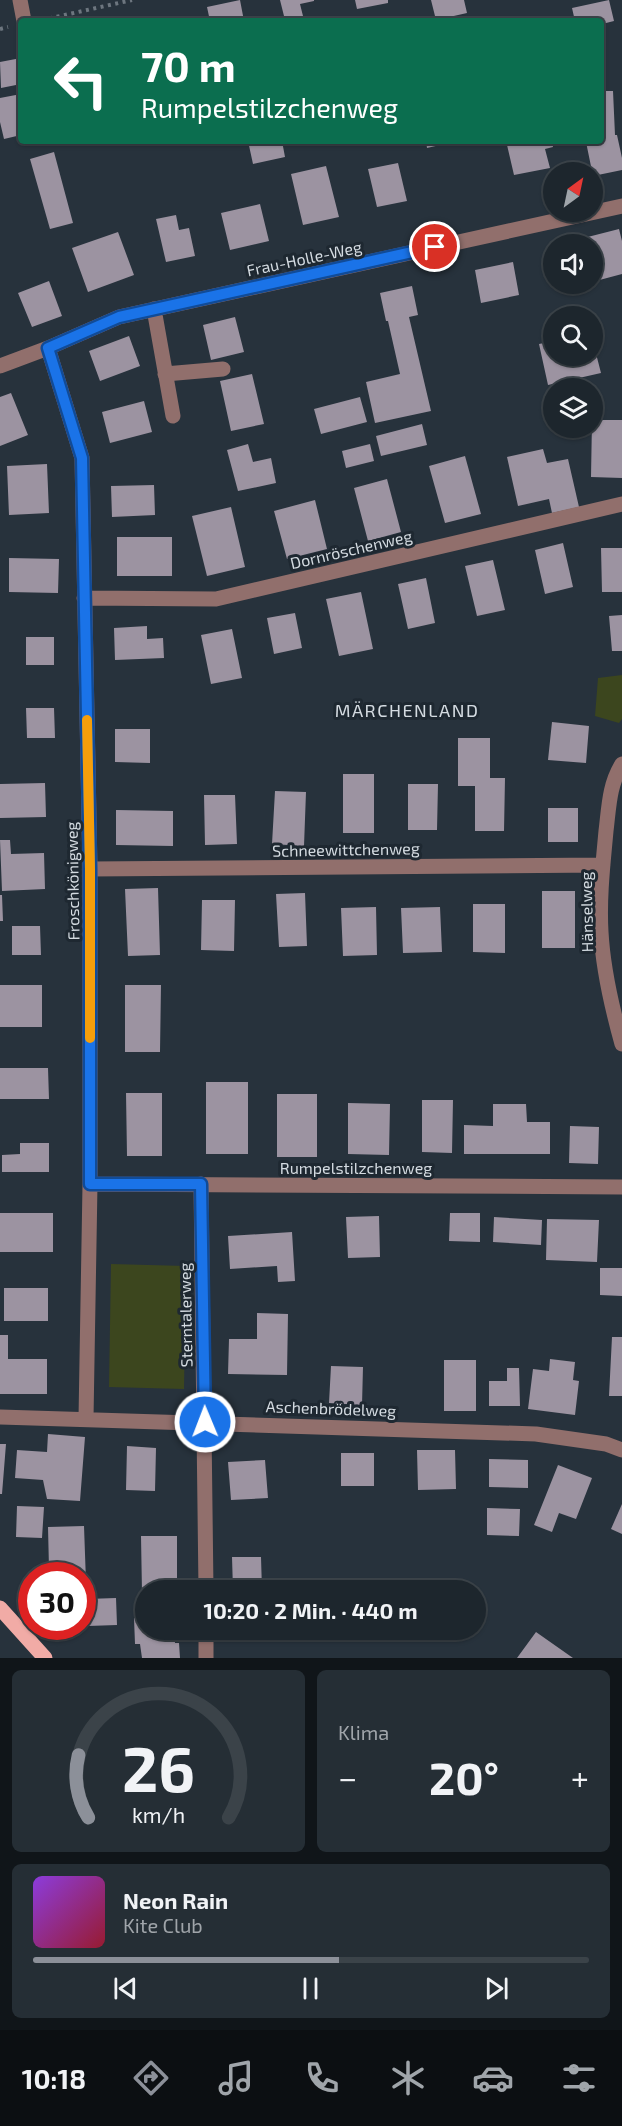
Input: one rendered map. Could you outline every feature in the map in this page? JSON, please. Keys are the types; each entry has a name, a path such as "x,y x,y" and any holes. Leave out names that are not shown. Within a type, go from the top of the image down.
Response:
{"main road":[{"path":"0,1608 45,1658"}],"street":[{"path":"20,0 23,18"},
{"name":"Frau-Holle-Weg","path":"0,366 119,317 622,206"},
{"path":"154,309 173,416"},
{"name":"Froschkönigweg","path":"48,348 82,458 90,869 90,1184 86,1419"},
{"path":"165,374 223,369"},
{"name":"Dornröschenweg","path":"84,598 216,598 622,504"},
{"name":"Hänselweg","path":"622,765 614,778 603,865 601,932 611,1002 622,1044"},
{"name":"Schneewittchenweg","path":"90,869 603,865"},
{"name":"Rumpelstilzchenweg","path":"90,1184 622,1187"},
{"name":"Sterntalerweg","path":"201,1184 206,1580"},
{"name":"Aschenbrödelweg","path":"0,1417 536,1434 606,1444 622,1450"},
{"path":"206,1640 206,1658"}],"path":[{"path":"51,18 132,0"}],"green space":[{"path":"622,675 622,719 619,723 595,716 598,678"},
{"path":"111,1264 186,1266 184,1389 109,1387"}],"building":[{"path":"240,0 243,18 209,18 207,7"},
{"path":"280,0 314,0 300,4 303,16 284,18"},
{"path":"355,0 388,0 388,3 357,9"},
{"path":"431,0 464,0 467,13 436,18"},
{"path":"609,0 614,21 604,24 604,18 574,18 572,8"},
{"path":"18,59 18,85 1,88 0,62"},
{"path":"604,91 613,91 615,135 617,135 622,158 622,170 603,174 603,162 590,162 586,144 604,144"},
{"path":"18,95 18,136 4,139 0,122 0,98"},
{"path":"249,144 283,144 285,157 253,164"},
{"path":"426,144 444,144 427,148"},
{"path":"552,144 553,147 545,149 548,162 543,162 543,169 514,175 507,145"},
{"path":"54,152 73,223 50,229 30,159"},
{"path":"398,163 407,201 377,207 368,169"},
{"path":"326,166 339,217 303,225 291,174"},
{"path":"260,204 269,241 230,250 221,213"},
{"path":"176,215 179,230 189,228 195,256 166,262 156,219"},
{"path":"619,229 622,241 622,274 603,279 603,234 599,234"},
{"path":"118,232 134,275 88,292 72,248"},
{"path":"513,262 519,295 481,303 475,270"},
{"path":"49,281 62,316 32,327 18,293"},
{"path":"412,286 418,315 409,317 431,411 375,423 366,382 400,374 380,293"},
{"path":"235,317 244,352 211,360 203,325"},
{"path":"129,336 140,366 100,381 89,351"},
{"path":"543,343 543,362 539,344"},
{"path":"544,366 599,366 601,373 579,378 546,378"},
{"path":"252,374 264,424 231,431 220,381"},
{"path":"11,393 28,435 0,446 0,397"},
{"path":"360,397 367,422 321,434 314,409"},
{"path":"144,401 152,432 110,443 102,412"},
{"path":"603,420 622,420 622,478 591,477 592,438 603,438"},
{"path":"422,424 427,445 381,456 376,436"},
{"path":"248,444 253,462 271,458 276,483 238,491 227,450"},
{"path":"370,444 374,461 346,468 342,451"},
{"path":"543,449 547,463 568,459 579,507 552,513 549,499 518,506 507,457"},
{"path":"465,456 481,514 445,523 429,466"},
{"path":"47,464 49,513 9,515 7,466"},
{"path":"387,479 401,532 368,541 354,488"},
{"path":"154,485 155,515 112,517 111,486"},
{"path":"315,500 327,549 287,559 274,511"},
{"path":"231,507 245,567 207,576 192,516"},
{"path":"117,537 172,537 172,576 117,576"},
{"path":"563,543 573,587 545,594 535,550"},
{"path":"601,548 622,548 622,592 602,592"},
{"path":"9,558 59,559 58,593 9,592"},
{"path":"493,560 505,610 477,616 465,566"},
{"path":"426,578 435,623 408,629 398,584"},
{"path":"361,592 373,649 339,656 326,599"},
{"path":"295,613 302,648 274,654 267,618"},
{"path":"622,615 622,651 612,651 609,616"},
{"path":"147,626 147,639 163,638 164,658 115,660 114,628"},
{"path":"232,629 242,678 211,684 201,635"},
{"path":"26,637 54,637 54,665 26,665"},
{"path":"26,708 54,708 55,738 27,738"},
{"path":"552,722 589,726 586,763 548,760"},
{"path":"115,729 150,729 150,763 115,762"},
{"path":"458,738 490,738 490,778 505,778 504,831 475,831 475,786 458,786"},
{"path":"343,774 374,774 374,833 343,833"},
{"path":"45,783 46,817 0,818 0,784"},
{"path":"408,784 438,784 437,830 408,830"},
{"path":"275,791 306,792 304,846 272,844"},
{"path":"204,795 235,795 237,844 205,845"},
{"path":"548,808 578,808 578,842 548,842"},
{"path":"116,810 173,811 173,846 116,845"},
{"path":"0,840 10,840 11,854 44,853 45,889 2,891"},
{"path":"158,888 160,955 128,956 125,889"},
{"path":"542,891 575,891 575,948 542,948"},
{"path":"305,893 307,946 279,947 276,894"},
{"path":"0,895 2,895 3,921 0,921"},
{"path":"202,900 235,900 234,951 201,950"},
{"path":"473,904 505,904 505,953 473,952"},
{"path":"376,907 377,955 343,956 341,908"},
{"path":"440,907 442,952 403,953 401,908"},
{"path":"12,926 40,926 41,955 12,955"},
{"path":"0,985 42,985 42,1027 0,1027"},
{"path":"125,985 161,985 160,1052 125,1052"},
{"path":"0,1068 48,1068 49,1099 0,1099"},
{"path":"206,1082 248,1082 248,1154 206,1154"},
{"path":"126,1093 162,1093 162,1156 127,1156"},
{"path":"277,1094 317,1094 317,1157 277,1157"},
{"path":"422,1100 453,1100 452,1153 422,1152"},
{"path":"348,1103 390,1104 389,1155 348,1154"},
{"path":"493,1104 526,1104 527,1122 550,1122 550,1154 464,1154 464,1125 493,1126"},
{"path":"570,1126 599,1127 598,1164 569,1163"},
{"path":"20,1143 49,1143 49,1172 2,1172 2,1155 20,1154"},
{"path":"0,1213 53,1213 53,1252 0,1252"},
{"path":"450,1213 480,1213 480,1242 449,1241"},
{"path":"379,1216 380,1257 348,1258 346,1217"},
{"path":"494,1217 542,1220 541,1245 493,1242"},
{"path":"547,1219 599,1220 597,1262 546,1260"},
{"path":"292,1232 295,1281 278,1282 277,1266 230,1269 228,1236"},
{"path":"600,1268 622,1268 622,1296 600,1295"},
{"path":"4,1288 48,1288 48,1321 4,1321"},
{"path":"257,1313 288,1314 287,1375 228,1374 229,1339 257,1339"},
{"path":"0,1335 8,1335 8,1359 47,1359 47,1394 0,1394"},
{"path":"612,1337 622,1337 622,1396 609,1396"},
{"path":"550,1359 575,1362 573,1380 579,1381 575,1415 528,1409 533,1369 549,1371"},
{"path":"444,1360 476,1360 476,1411 444,1411"},
{"path":"331,1366 363,1367 362,1405 329,1403"},
{"path":"507,1368 519,1368 520,1406 489,1406 489,1381 507,1381"},
{"path":"48,1434 85,1437 80,1501 47,1499 43,1480 15,1478 17,1450 47,1452"},
{"path":"0,1444 6,1444 2,1494 0,1494"},
{"path":"127,1446 156,1448 155,1491 126,1490"},
{"path":"417,1450 455,1450 456,1489 418,1490"},
{"path":"341,1453 374,1453 374,1486 341,1486"},
{"path":"489,1459 528,1460 528,1488 489,1487"},
{"path":"265,1460 268,1498 231,1500 228,1462"},
{"path":"558,1465 592,1478 576,1519 559,1513 552,1532 534,1525"},
{"path":"622,1504 622,1534 611,1529"},
{"path":"17,1506 44,1507 42,1538 16,1537"},
{"path":"487,1508 520,1509 519,1536 487,1535"},
{"path":"84,1526 85,1562 49,1562 48,1527"},
{"path":"141,1536 177,1536 177,1580 142,1580"},
{"path":"232,1557 261,1557 262,1580 233,1580"},
{"path":"116,1598 117,1625 96,1626 96,1599"},
{"path":"134,1618 135,1640 175,1640 175,1643 179,1643 180,1658 142,1658 140,1644 135,1644"},
{"path":"536,1632 573,1658 517,1658"}],"slow traffic":[{"path":"87,720 90,1038"}],"district":[{"name":"MÄRCHENLAND","path":"407,710"}],"route":[{"path":"205,1422 201,1184 90,1184 90,869 82,458 48,348 119,317 435,247"}]}
